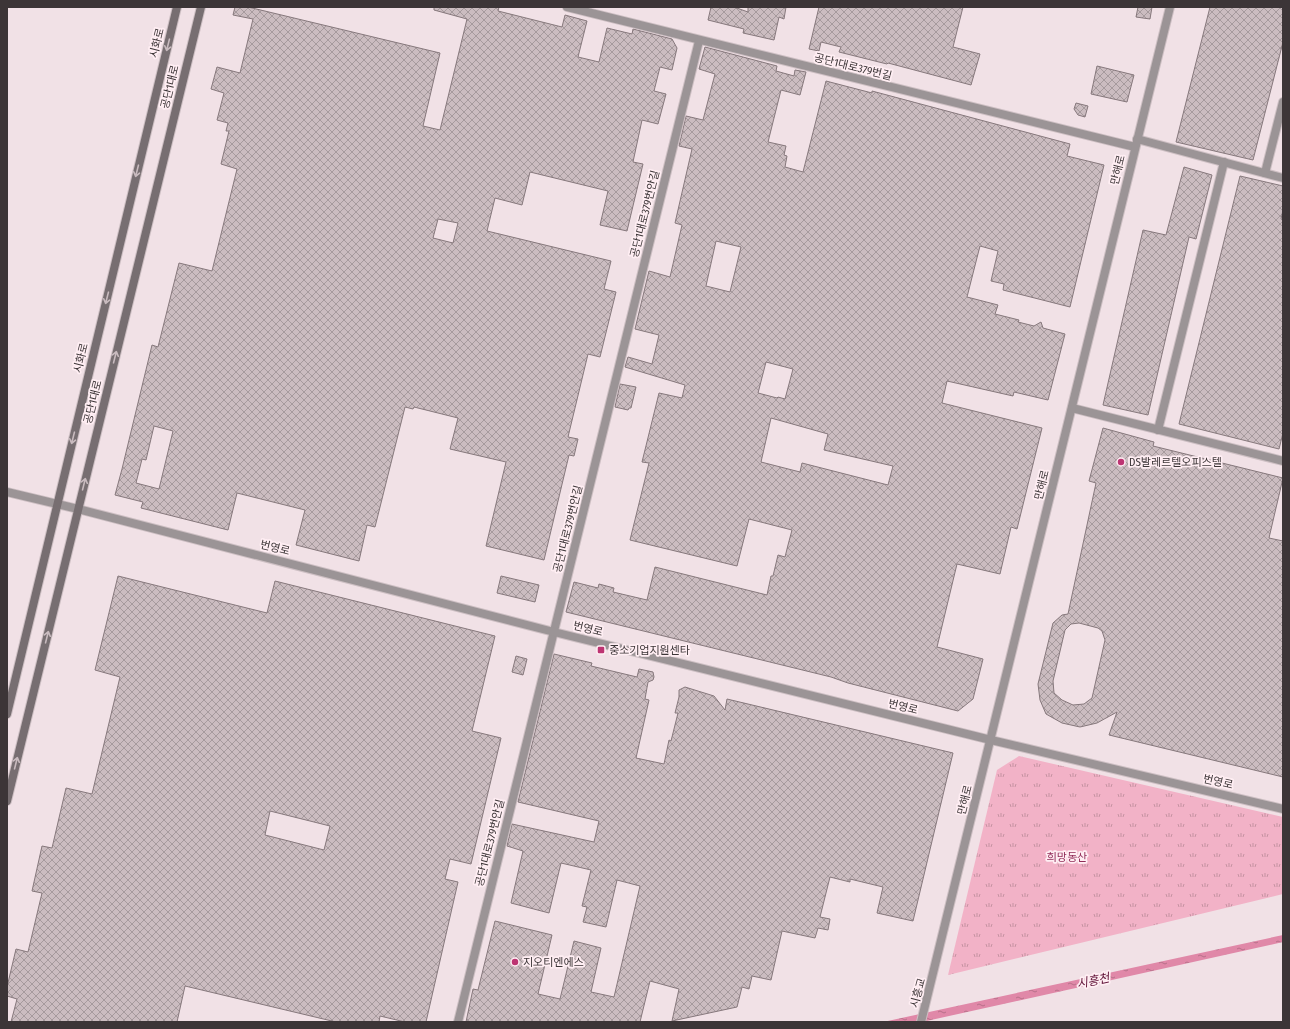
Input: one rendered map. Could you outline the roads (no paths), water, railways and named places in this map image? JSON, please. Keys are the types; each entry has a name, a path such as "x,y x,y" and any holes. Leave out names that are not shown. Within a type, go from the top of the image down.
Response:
{"main road":[{"name":"시화로","path":"7,714 177,7"},
{"name":"공단1대로","path":"7,801 201,7"}],"street":[{"name":"공단1대로379번길","path":"567,7 1135,148"},
{"name":"만해로","path":"935,969 1170,7"},
{"name":"공단1대로379번안길","path":"458,1022 699,40"},
{"path":"1265,173 1283,102"},
{"path":"1137,139 1283,178"},
{"path":"1158,430 1224,162"},
{"path":"1072,408 1283,461"},
{"name":"번영로","path":"7,492 554,632 991,740 1283,808"},
{"name":"시흥교","path":"922,1022 935,969"}],"water":[{"name":"시흥천","path":"1283,935 1283,942 922,1022 883,1022"}],"place":[{"name":"DS발레르텔오피스텔","path":"1121,462"},
{"name":"중소기업지원센타","path":"601,650"},
{"name":"지오티엔에스","path":"515,962"}],"park label":[{"name":"희망동산","path":"1067,857"}]}
